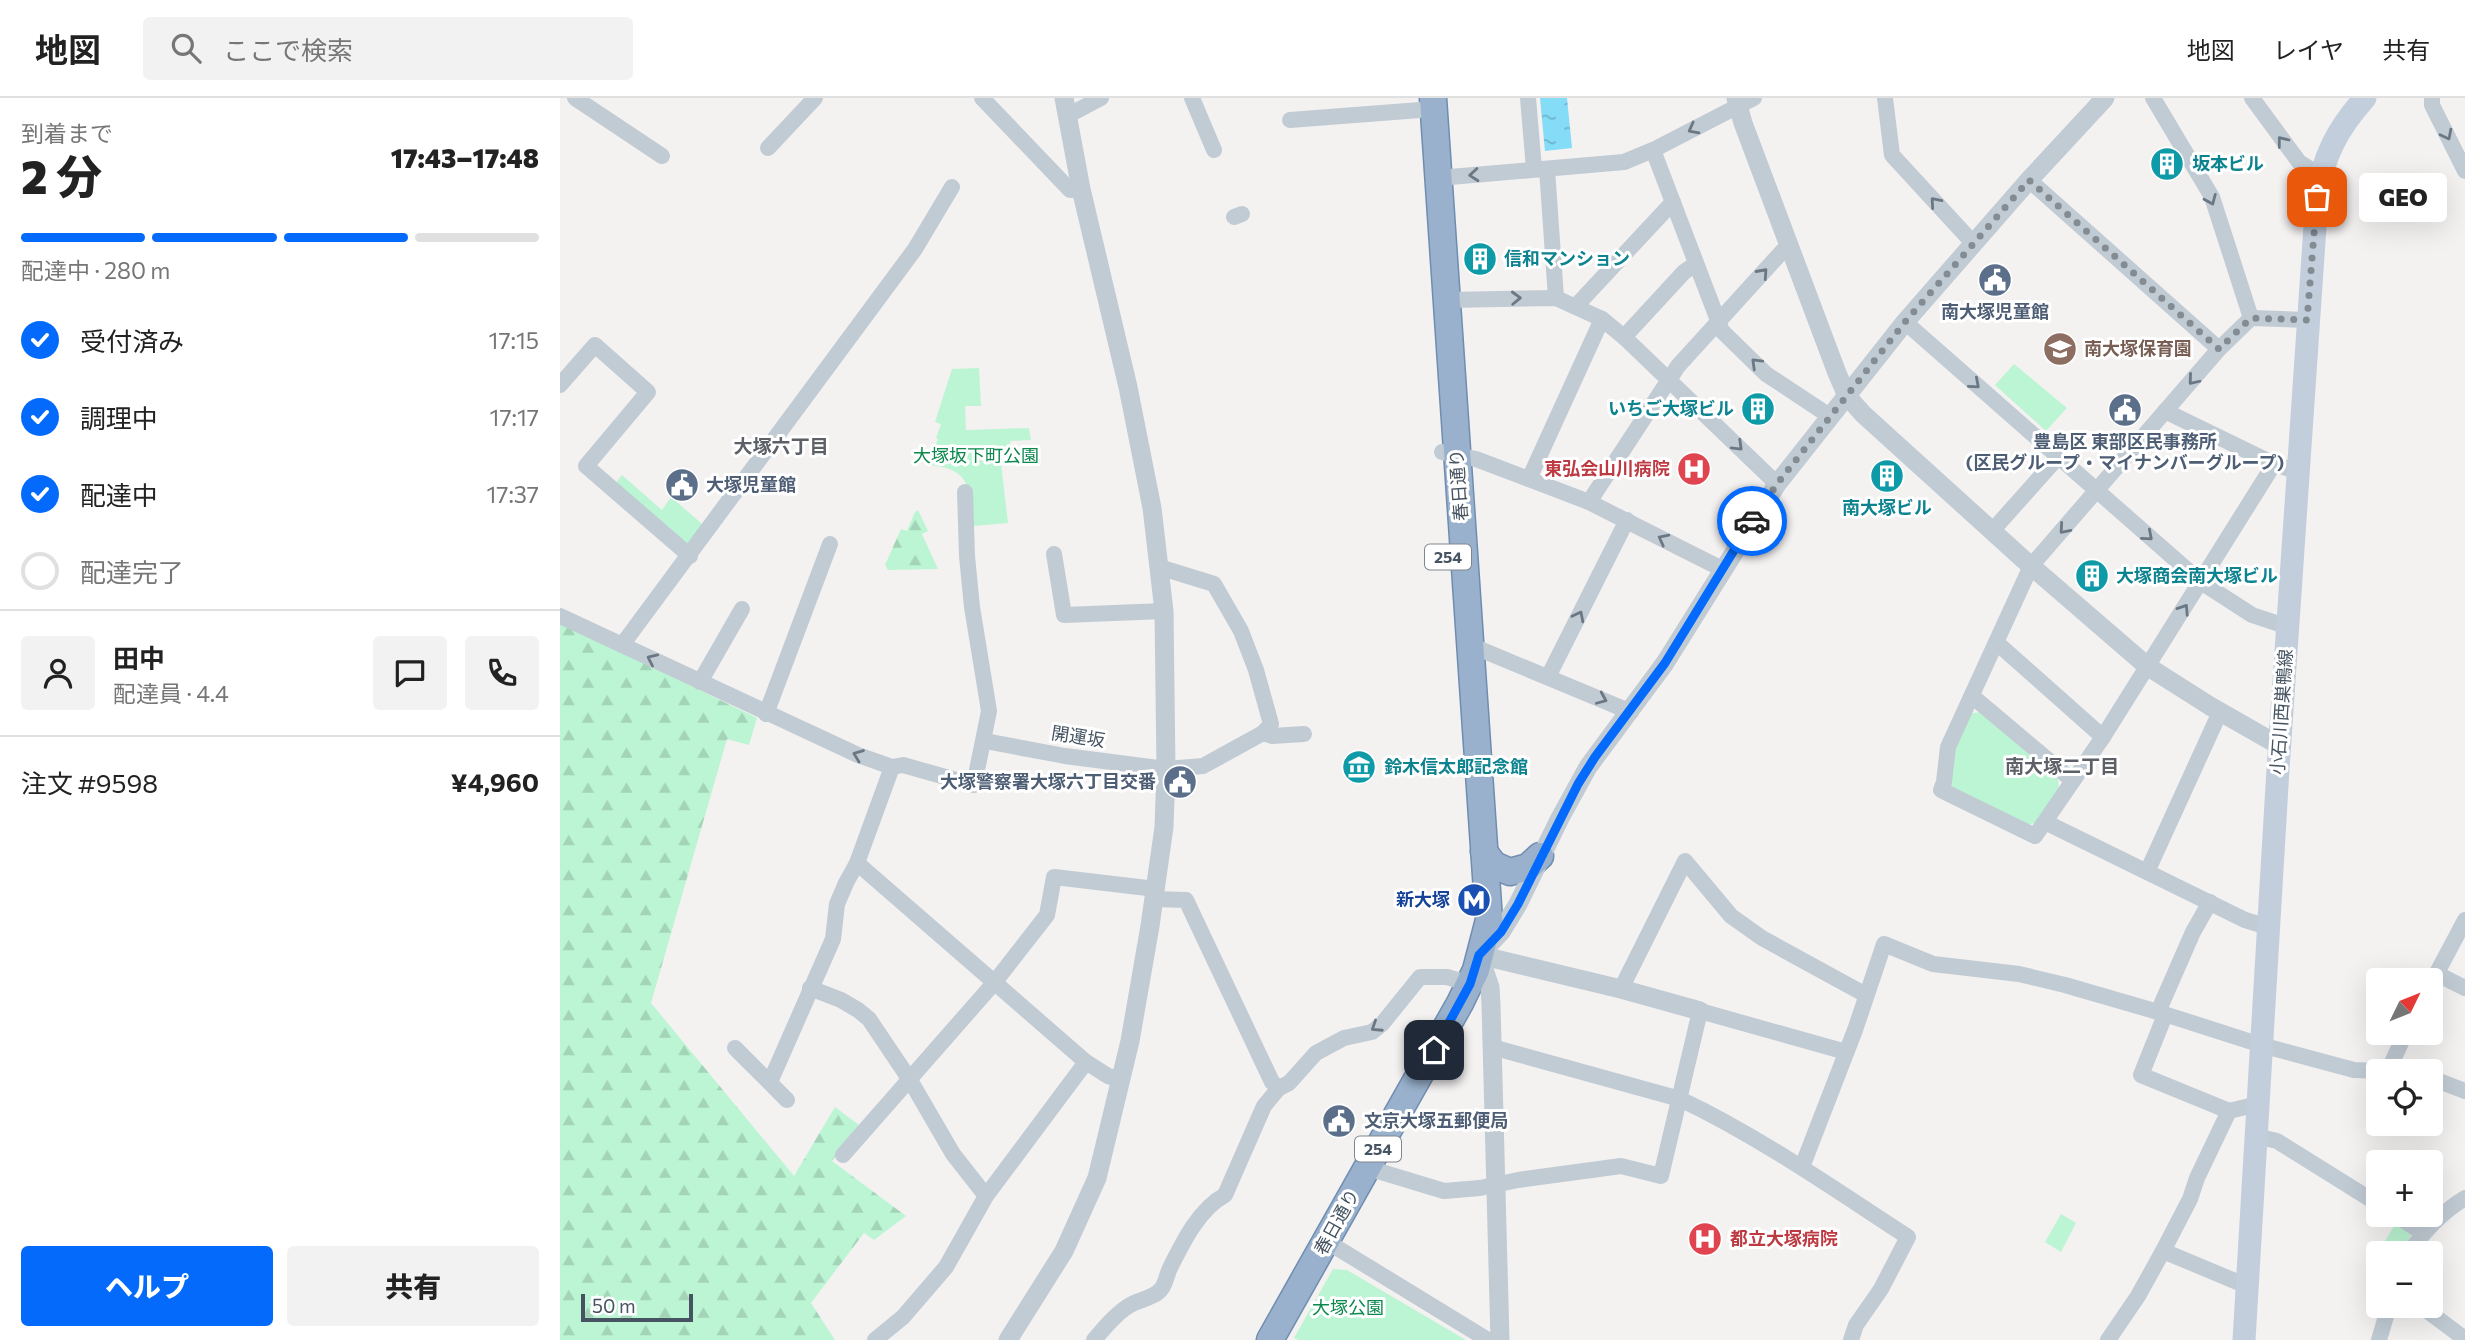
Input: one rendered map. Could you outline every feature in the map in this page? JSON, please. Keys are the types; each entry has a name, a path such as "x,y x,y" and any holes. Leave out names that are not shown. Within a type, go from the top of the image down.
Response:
{"highway":[{"name":"春日通り","path":"1270,1340 1470,984 1489,920 1470,645 1449,453 1448,300 1438,178 1424,102"},
{"name":"春日通り","path":"1424,102 1449,453 1470,900 1479,955"},
{"path":"1484,852 1494,865 1510,872 1528,867 1540,856"}],"main road":[{"name":"小石川西巣鴨線","path":"2240,1339 2247,1286 2307,320 2320,175 2334,139 2365,98"}],"street":[{"path":"768,148 815,98"},
{"path":"982,98 1070,190 1081,189"},
{"path":"1008,1340 1064,1251 1097,1178 1132,1029 1164,827 1164,611 1152,508 1144,460 1081,189 1066,107 1101,98"},
{"path":"1192,98 1214,150"},
{"path":"1528,98 1541,169 1556,298"},
{"path":"1885,98 1892,155 1973,243"},
{"path":"1479,955 1501,932 1588,767 1665,663 1777,484 1905,322 2105,98"},
{"path":"2153,98 2211,197 2251,318"},
{"path":"2252,98 2299,162 2320,175"},
{"path":"2432,98 2432,105 2465,172"},
{"path":"585,101 662,156"},
{"path":"1438,178 1624,162 1653,150 1742,101 1788,245 1847,396 1863,414 1992,531 2147,666 2280,746"},
{"path":"1290,120 1424,102"},
{"path":"1653,150 1721,331 1766,374 1831,417"},
{"path":"2029,180 2219,349"},
{"path":"622,645 915,249 952,187"},
{"path":"1576,306 1673,202"},
{"path":"1589,502 1668,379 1788,245"},
{"path":"1624,337 1684,272 1696,264"},
{"path":"1448,300 1556,298 1602,319 1777,484"},
{"path":"2274,464 2103,737 2035,836 1941,790 1948,747 2031,566 2219,349 2251,318 2307,320"},
{"path":"1529,479 1602,319"},
{"path":"1905,322 2201,582 2252,615 2288,627"},
{"path":"560,385 595,345 648,392 586,466 690,556"},
{"path":"2165,411 2274,464 2298,472"},
{"path":"1449,453 1476,458 1589,502 1724,570"},
{"path":"1992,531 2058,457"},
{"path":"560,616 847,751 892,767 903,765 974,785 989,711 969,582 965,492"},
{"path":"1548,677 1627,520"},
{"path":"766,714 830,544"},
{"path":"1054,554 1064,615 1164,611"},
{"path":"1158,567 1214,584 1241,631 1256,670 1270,724 1263,733 1272,736 1304,734"},
{"path":"700,682 741,610"},
{"path":"1997,643 2103,737"},
{"path":"1470,645 1630,712"},
{"path":"1972,696 2072,780"},
{"path":"2147,872 2220,712"},
{"name":"開運坂","path":"985,741 1166,769 1203,766 1263,733"},
{"path":"770,1082 833,939 837,904 858,863 892,767"},
{"path":"2045,822 2245,920 2269,926"},
{"path":"1620,989 1685,862 1731,916 1762,938 1866,995"},
{"path":"858,863 1086,1062 1108,1076 1121,1080"},
{"path":"843,1155 994,983 1047,915 1054,877 1186,900 1266,1071 1279,1088"},
{"path":"2210,902 2193,932 2161,1013 2141,1074 2229,1111 2258,1104"},
{"path":"2440,968 2465,920"},
{"path":"1802,1167 1884,944 1933,964 2019,974 2161,1013 2262,1045 2366,1071"},
{"path":"1479,955 1620,989 1846,1052"},
{"path":"1479,955 1490,987 1500,1340"},
{"path":"1094,1340 1107,1324 1133,1304 1161,1289 1169,1269 1202,1213 1225,1195 1264,1106 1279,1088 1289,1083 1317,1053 1344,1038 1372,1032 1382,1024 1420,976 1447,977 1470,984"},
{"path":"2443,982 2465,988"},
{"path":"810,988 841,1000 864,1014 910,1080 953,1154 986,1196"},
{"path":"1368,1168 1444,1191 1621,1166 1661,1176 1700,1011"},
{"path":"1492,1047 1680,1099 1802,1167 1908,1237 1881,1289 1856,1325 1851,1340"},
{"path":"735,1048 787,1100"},
{"path":"875,1340 903,1317 946,1267 986,1196 1086,1062"},
{"path":"2443,1083 2465,1091"},
{"path":"2108,1340 2138,1296 2163,1251 2190,1199 2197,1178 2229,1111"},
{"path":"2256,1136 2277,1141 2366,1197"},
{"path":"2417,1241 2423,1233 2464,1201"},
{"path":"2414,1227 2423,1233"},
{"path":"1326,1241 1488,1340"},
{"path":"2163,1251 2247,1286"},
{"path":"2379,1340 2385,1318"},
{"path":"2437,1318 2465,1339"}],"green space":[{"path":"2014,364 2067,408 2046,431 1995,385"},
{"name":"大塚坂下町公園","path":"979,368 981,406 965,406 966,430 1029,428 1031,440 1010,441 1011,453 1000,455 1008,523 973,526 968,491 961,476 943,467 928,465 941,424 935,422 952,369"},
{"path":"622,475 662,510 671,497 709,530 691,554 612,488"},
{"path":"918,510 928,531 922,534 938,569 888,570 885,565 901,529 907,531"},
{"path":"560,622 757,718 749,745 727,739 651,1003 794,1176 835,1107 859,1125 832,1161 906,1216 874,1240 864,1233 811,1303 835,1340 560,1340"},
{"path":"1980,712 2058,779 2059,790 2035,823 2023,826 1954,790 1949,784 1954,749 1968,714"},
{"path":"2061,1214 2076,1223 2061,1252 2045,1242"},
{"path":"2393,1227 2407,1227 2414,1231 2408,1241 2385,1241"},
{"name":"大塚公園","path":"1333,1269 1347,1270 1466,1340 1294,1338"}],"water":[{"path":"1540,98 1567,98 1572,148 1545,151"}],"way so far":[{"path":"1752,521 1777,484 1905,322 2029,180 2219,349 2251,318 2307,320 2317,197"}],"place":[{"name":"坂本ビル","path":"2167,164"},
{"name":"GEO","path":"2317,197"},
{"name":"信和マンション","path":"1480,259"},
{"name":"南大塚児童館","path":"1995,280"},
{"name":"南大塚保育園","path":"2060,349"},
{"name":"いちご大塚ビル","path":"1758,409"},
{"name":"豊島区 東部区民事務所 (区民グループ・マイナンバーグループ)","path":"2125,410"},
{"name":"東弘会山川病院","path":"1694,469"},
{"name":"南大塚ビル","path":"1887,476"},
{"name":"大塚児童館","path":"682,485"},
{"name":"大塚商会南大塚ビル","path":"2092,576"},
{"name":"鈴木信太郎記念館","path":"1359,767"},
{"name":"大塚警察署大塚六丁目交番","path":"1180,782"},
{"name":"新大塚","path":"1474,900"},
{"name":"文京大塚五郵便局","path":"1339,1121"},
{"name":"都立大塚病院","path":"1705,1239"}],"district":[{"name":"大塚六丁目","path":"781,446"},
{"name":"南大塚二丁目","path":"2062,766"}],"route":[{"path":"1434,1050 1470,984 1479,955 1501,932 1518,904 1578,784 1665,663 1752,521"}]}
